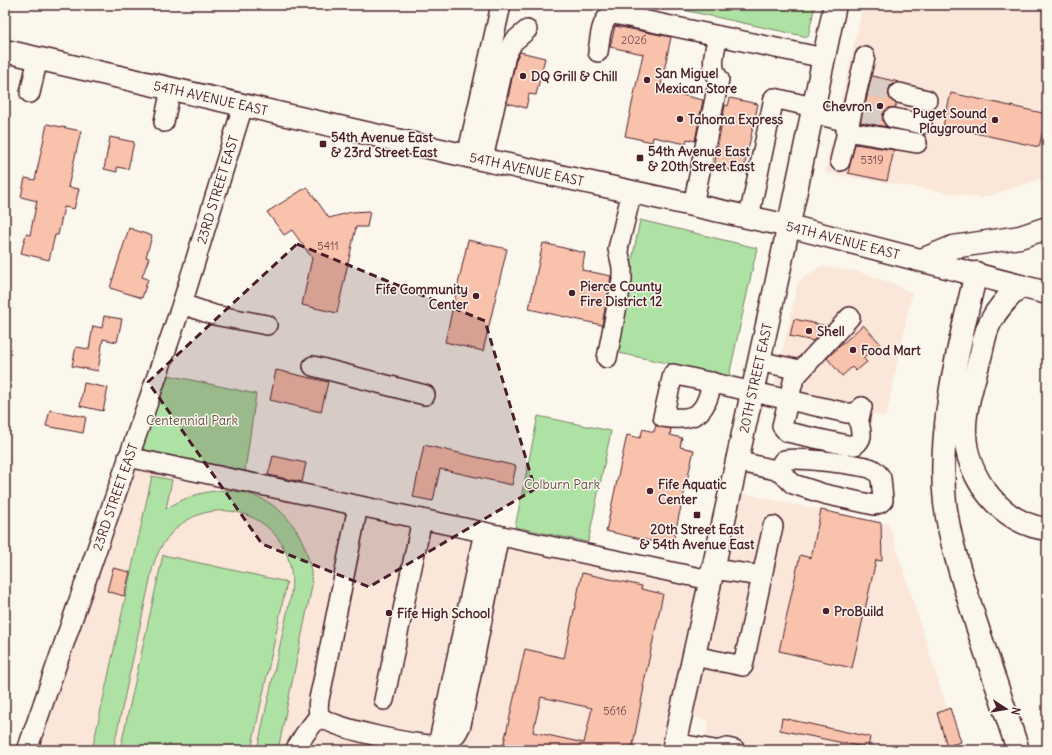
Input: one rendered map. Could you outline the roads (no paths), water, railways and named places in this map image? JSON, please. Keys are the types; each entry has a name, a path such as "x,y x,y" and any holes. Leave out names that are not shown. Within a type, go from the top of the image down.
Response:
{"main road":[{"name":"20TH STREET EAST","path":"674,746 789,226 835,5"},
{"name":"54TH AVENUE EAST","path":"5,51 475,158 789,226 1047,292"},
{"path":"924,260 954,247 1020,236 1047,228"},
{"path":"976,273 957,351 949,405 944,464 945,503 952,543 1018,750"},
{"path":"1020,286 1001,304 990,322 967,410 965,432 967,452 982,487 996,503 1010,514 1026,523 1047,529"}],"street":[{"path":"475,158 501,5"},
{"path":"598,52 605,22 612,15 824,58"},
{"path":"475,158 506,55 513,42 527,30"},
{"path":"693,205 719,79 715,73 714,64 718,36"},
{"path":"840,161 852,119 864,85 865,57"},
{"path":"30,93 38,58"},
{"path":"164,122 171,89"},
{"path":"899,93 927,100"},
{"path":"749,217 774,98 813,110 852,119 917,144"},
{"name":"23RD STREET EAST","path":"27,750 182,304 243,106"},
{"path":"893,118 922,124"},
{"path":"606,358 622,280 622,266 618,249 632,192"},
{"path":"182,304 214,315 267,325"},
{"path":"712,382 707,401 699,413 688,418 663,417 673,374 712,382 788,399 850,414 858,412 862,407 859,418 862,433 861,438 855,445 851,446 783,430 782,423 788,399 791,383 800,370 850,317"},
{"path":"758,361 800,370"},
{"path":"313,366 425,395"},
{"path":"128,457 492,534 712,575 762,576"},
{"path":"736,461 780,471 793,484 824,494 874,505 883,500 881,478 872,468 793,458 785,460 781,464 780,471"},
{"path":"358,506 322,686 319,706 320,716 325,721 339,726 423,745 438,746 492,534"},
{"path":"384,700 422,519"},
{"path":"694,656 743,666 773,526"},
{"path":"295,750 305,734 320,716"},
{"path":"674,746 715,750"},
{"path":"720,750 727,748 735,750"}],"tunnel":[{"path":"870,86 899,93"},
{"path":"863,112 893,118"}],"place":[{"name":"DQ Grill & Chill","path":"523,76"},
{"name":"San Miguel Mexican Store","path":"647,80"},
{"name":"Chevron","path":"880,106"},
{"name":"Tahoma Express","path":"680,119"},
{"name":"Puget Sound Playground","path":"995,120"},
{"name":"54th Avenue East & 23rd Street East","path":"323,144"},
{"name":"54th Avenue East & 20th Street East","path":"640,158"},
{"name":"Pierce County Fire District 12","path":"572,293"},
{"name":"Fife Community Center","path":"476,296"},
{"name":"Shell","path":"809,331"},
{"name":"Food Mart","path":"853,350"},
{"name":"Fife Aquatic Center","path":"650,491"},
{"name":"20th Street East & 54th Avenue East","path":"697,515"},
{"name":"ProBuild","path":"826,611"},
{"name":"Fife High School","path":"389,613"}],"park label":[{"name":"Centennial Park","path":"192,420"},
{"name":"Colburn Park","path":"562,484"}]}
